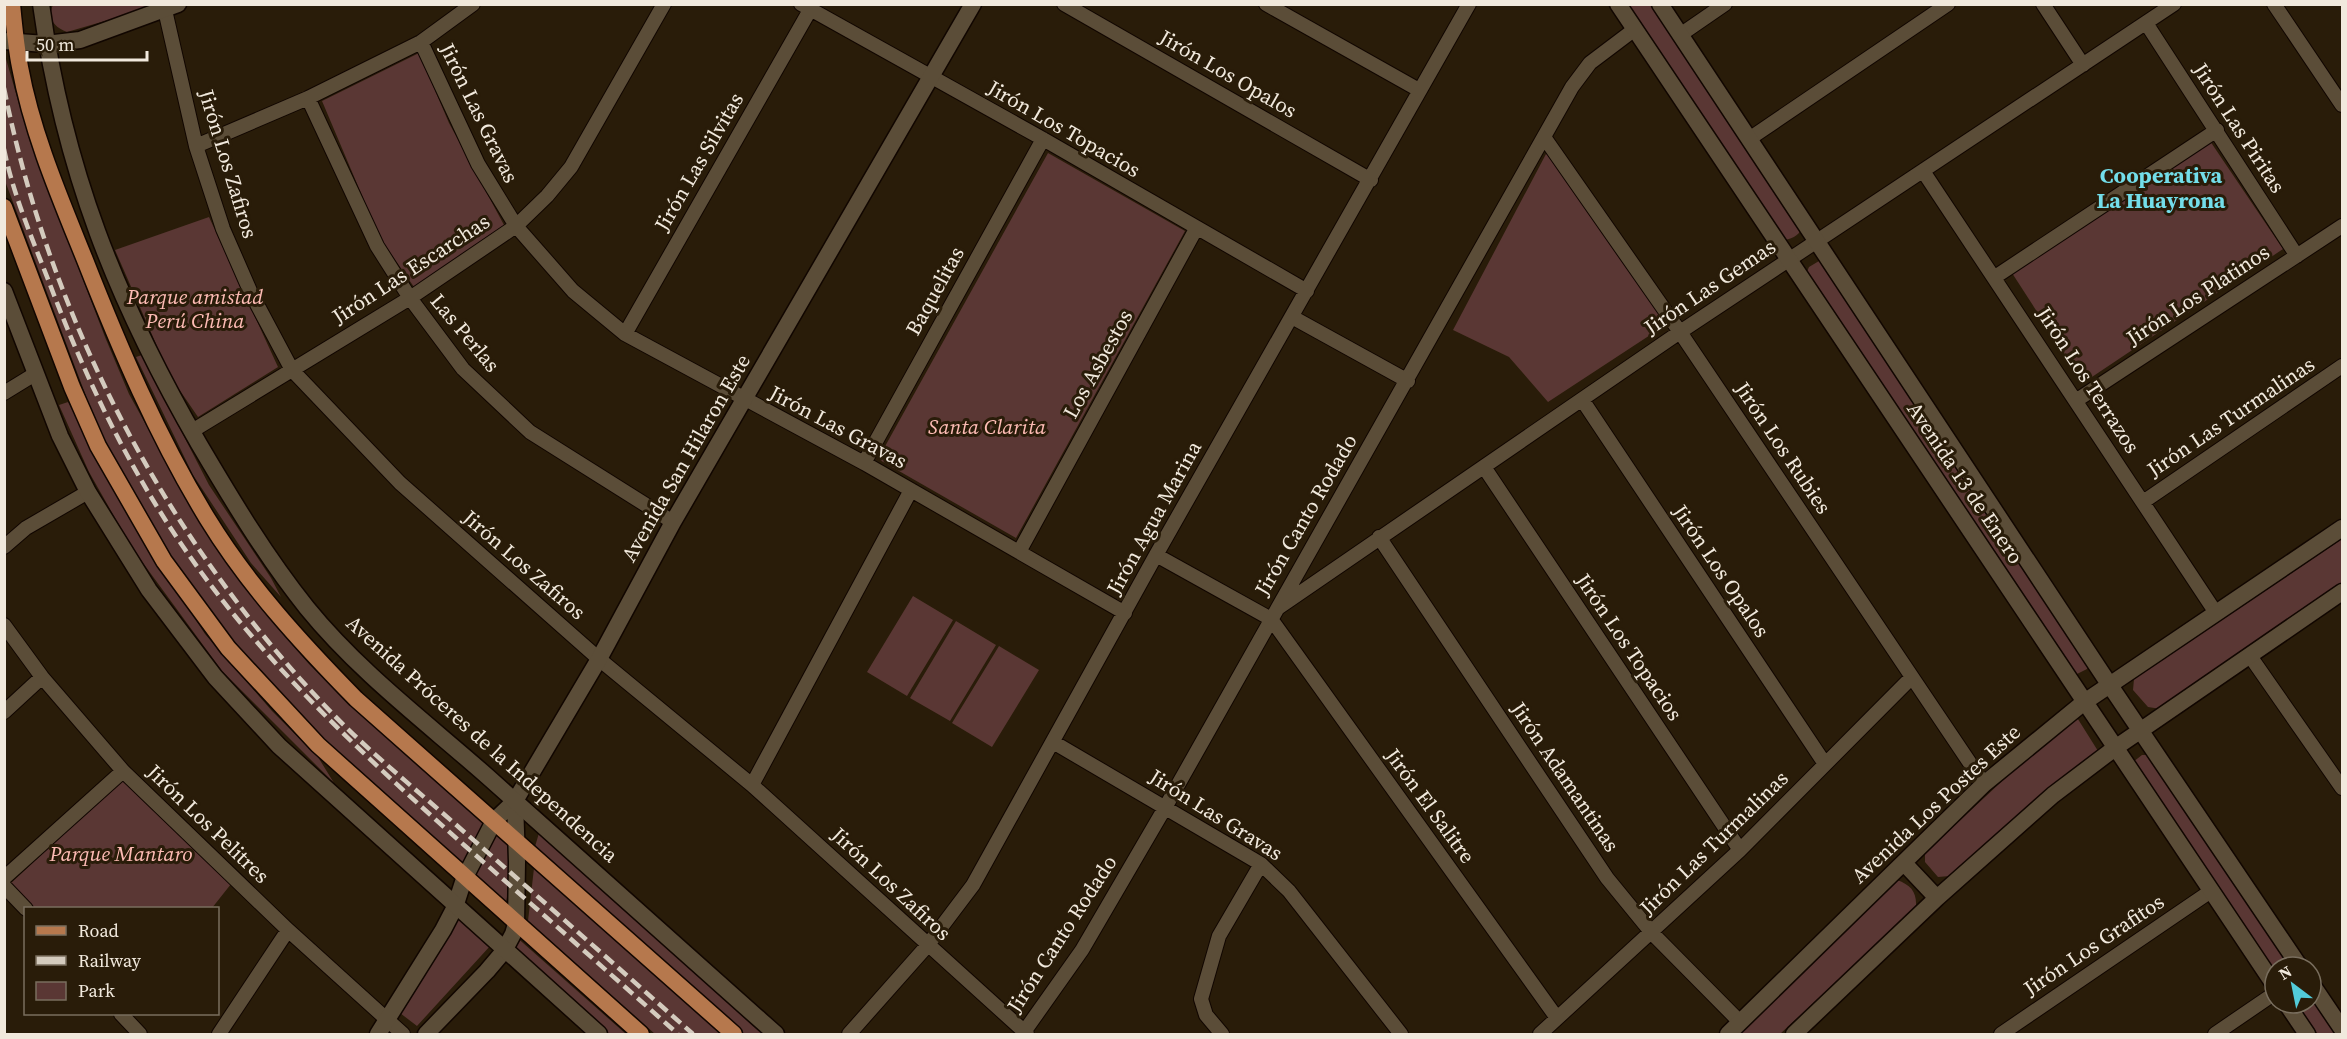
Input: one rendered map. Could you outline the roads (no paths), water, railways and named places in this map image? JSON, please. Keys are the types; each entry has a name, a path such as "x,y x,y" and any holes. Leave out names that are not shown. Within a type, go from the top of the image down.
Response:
{"main road":[{"path":"12,4 10,42 20,68 35,124 87,266 153,423 207,519 269,605 308,650 356,699 734,1035"},
{"name":"Avenida Próceres de la Independencia","path":"41,4 46,44 71,154 94,230 143,340 192,431 229,495 308,609 381,684 776,1035"},
{"name":"Avenida San Hilaron Este","path":"515,801 599,659 673,522 932,79 973,4"},
{"name":"Avenida 13 de Enero","path":"1618,4 1790,259 2083,703 2263,968"},
{"name":"Avenida 13 de Enero","path":"1660,4 1818,240 2109,684 2292,955"},
{"path":"10,42 46,44 80,40 171,7"},
{"path":"4,207 72,387 98,446 164,561 222,641 258,683 318,745 641,1035"},
{"path":"4,291 60,436 87,492 149,590 180,634 248,715 455,907 599,1035"},
{"name":"Avenida Los Postes Este","path":"1728,1035 1984,784 2109,684 2343,528"},
{"path":"1794,1035 1937,898 2053,795 2115,748 2343,592"},
{"path":"378,1035 455,907 465,879 494,821 515,801"},
{"path":"426,1035 504,951 516,924 518,862 515,840 515,801"},
{"path":"1904,863 1937,898"},
{"path":"2323,1000 2343,1029"},
{"path":"2294,1015 2307,1035"}],"street":[{"path":"196,146 308,98 421,42 473,4"},
{"name":"Jirón Las Escarchas","path":"192,431 410,298 516,226 548,196 571,167 664,4"},
{"name":"Jirón Los Opalos","path":"1064,4 1371,180"},
{"path":"1266,4 1419,90"},
{"name":"Jirón Agua Marina","path":"849,1035 927,946 973,885 1156,555 1469,4"},
{"path":"1680,35 1725,4"},
{"path":"1749,139 1948,4"},
{"path":"2043,4 2083,65"},
{"name":"Jirón Las Gemas","path":"1272,615 1379,537 1583,401 1680,332 2174,4"},
{"path":"2274,4 2343,105"},
{"name":"Jirón Los Zafiros","path":"171,7 196,146 223,229 237,262 292,370 400,483 599,659 752,784 927,946 1026,1033"},
{"name":"Jirón Los Topacios","path":"805,7 1043,139 1306,291"},
{"name":"Jirón Las Silvitas","path":"625,334 805,7"},
{"name":"Jirón Las Piritas","path":"2146,23 2297,256"},
{"name":"Jirón Canto Rodado","path":"1026,1033 1082,950 1166,806 1572,87 1590,63 1635,29"},
{"name":"Jirón Las Gravas","path":"421,42 478,164 516,226 573,291 625,334 745,401 864,463 1125,613"},
{"name":"Las Perlas","path":"308,98 376,246 410,298 464,369 530,432 673,522"},
{"path":"1995,277 2217,130"},
{"name":"Jirón Los Rubies","path":"1544,137 1680,332 1984,784"},
{"name":"Baquelitas","path":"864,463 1043,139"},
{"name":"Jirón Los Terrazos","path":"1923,171 2077,400 2216,613"},
{"name":"Jirón Los Platinos","path":"2077,400 2343,225"},
{"name":"Los Asbestos","path":"1018,552 1196,229"},
{"path":"1292,317 1408,381"},
{"name":"Jirón Las Turmalinas","path":"2143,502 2343,366"},
{"path":"4,393 35,374"},
{"name":"Jirón Los Opalos","path":"1583,401 1824,764"},
{"name":"Jirón Los Topacios","path":"1484,467 1740,850"},
{"path":"752,784 911,490"},
{"path":"4,547 26,528 87,492"},
{"name":"Jirón Adamantinas","path":"1379,537 1607,878 1652,933 1740,1022"},
{"path":"1156,555 1272,615"},
{"name":"Jirón El Salitre","path":"1272,615 1557,1018"},
{"name":"Jirón Los Pelitres","path":"4,625 42,677 123,771 288,930 403,1035"},
{"path":"2250,656 2343,788"},
{"path":"4,712 42,677"},
{"name":"Jirón Las Turmalinas","path":"1540,1035 1740,850 1912,677"},
{"name":"Jirón Las Gravas","path":"1053,742 1166,806 1261,864 1289,891 1401,1035"},
{"path":"4,878 123,771"},
{"path":"1222,1035 1206,1015 1201,999 1219,936 1261,864"},
{"path":"4,886 24,907"},
{"name":"Jirón Los Grafitos","path":"2001,1035 2211,891"},
{"path":"219,1035 288,930"},
{"path":"2215,1035 2263,1001"},
{"path":"122,1015 140,1035"}],"railway":[{"path":"4,88 24,174 51,259 84,341 123,422 167,499 216,574 270,644 344,725 693,1034"},
{"path":"4,149 26,223 67,328 96,393 146,488 214,590 280,668 351,741 464,845 678,1034"}],"district":[{"name":"Cooperativa La Huayrona","path":"2161,188"}],"park label":[{"name":"Parque amistad Perú China","path":"195,309"},
{"name":"Santa Clarita","path":"987,427"},
{"name":"Parque Mantaro","path":"121,854"}]}
